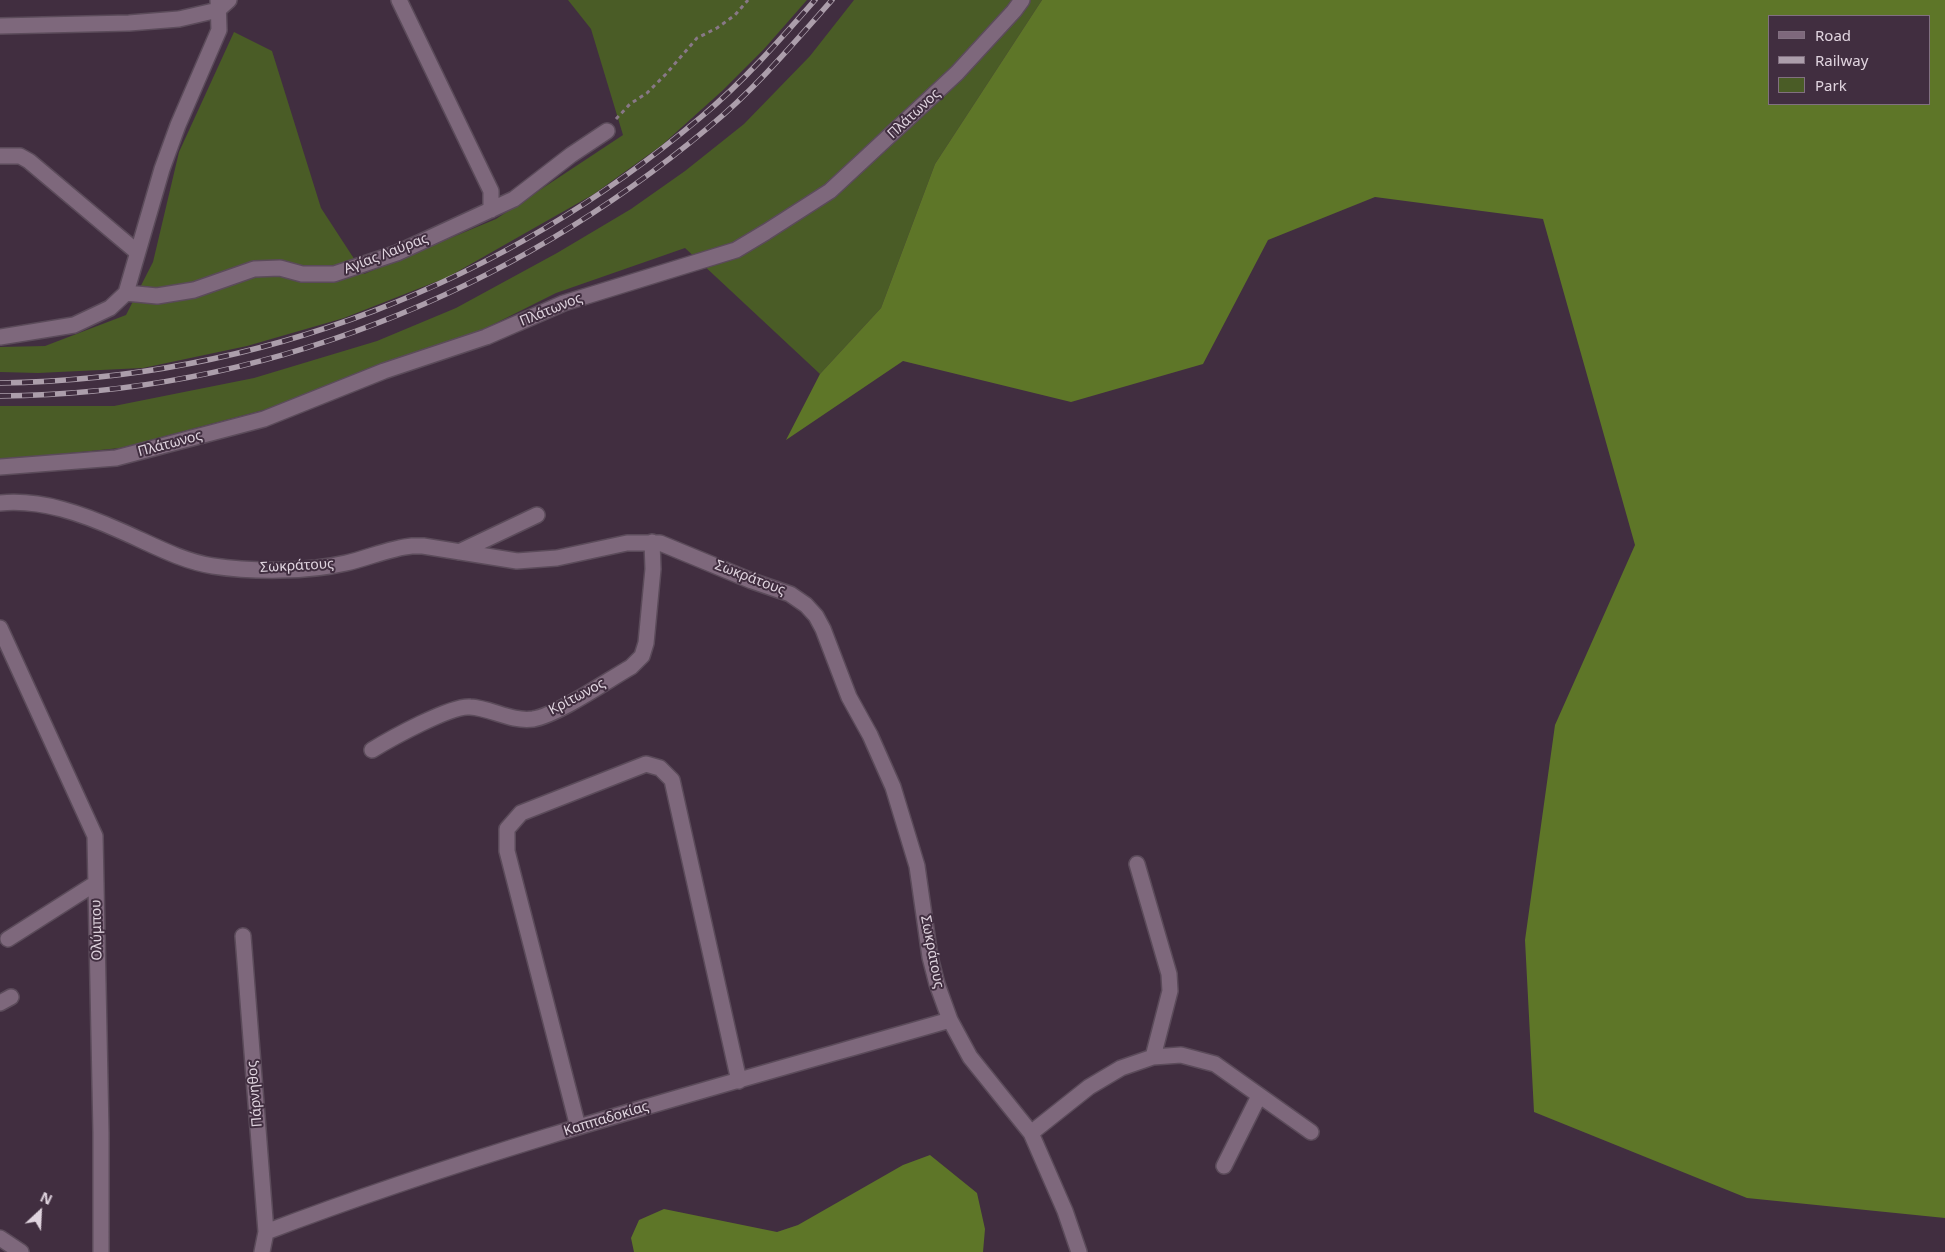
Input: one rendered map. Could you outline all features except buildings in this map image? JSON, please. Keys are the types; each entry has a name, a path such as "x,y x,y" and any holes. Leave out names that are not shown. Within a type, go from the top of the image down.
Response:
{"street":[{"path":"399,0 491,191 491,210"},
{"name":"Πλάτωνος","path":"0,467 116,458 264,419 384,371 486,337 564,303 736,250 830,191 957,73 1022,0"},
{"path":"0,26 145,22 179,19 221,3 219,30 178,125 162,170 126,294 110,308 74,325 0,337"},
{"name":"Αγίας Λαύρας","path":"126,294 157,296 194,290 254,269 280,268 302,274 334,274 396,253 514,198 571,155 607,131"},
{"path":"0,156 20,156 29,161 137,252"},
{"name":"Σωκράτους","path":"0,503 47,505 75,513 172,554 193,562 213,566 284,569 329,566 412,546 518,561 538,560 627,543 652,542 671,547 737,575 790,594 806,605 816,616 823,629 849,696 884,764 902,814 917,866 930,957 950,1020 970,1057 1031,1133 1065,1211 1079,1252"},
{"path":"458,552 537,515"},
{"name":"Κρίτωνος","path":"372,750 394,736 452,710 468,706 501,715 533,719 554,712 631,667 642,656 646,643 653,569 652,542"},
{"name":"Ολύμπου","path":"0,628 95,836 101,1123 100,1252"},
{"path":"578,1127 507,851 508,829 521,813 646,764 660,768 672,780 738,1081"},
{"path":"1137,864 1169,974 1170,991 1153,1057"},
{"path":"8,939 96,883"},
{"name":"Πάρνηθος","path":"243,936 266,1232 262,1252"},
{"name":"Καππαδοκίας","path":"266,1232 340,1204 578,1127 950,1020"},
{"path":"1031,1133 1089,1087 1121,1068 1153,1057 1181,1055 1214,1064 1310,1132"},
{"path":"1224,1166 1259,1096"},
{"path":"0,1238 21,1252"}],"path":[{"path":"607,131 630,104 646,93 666,74 697,38 717,28 735,15 748,0"}],"green space":[{"path":"568,0 807,0 764,49 722,91 662,145 594,194 448,277 344,318 247,346 143,368 38,373 0,372 0,347 45,346 126,315 153,262 179,152 234,32 272,51 321,208 364,274 496,219 623,135 591,29"},
{"path":"854,0 1042,0 935,164 881,308 820,374 685,248 556,293 484,329 267,409 120,448 0,460 0,406 114,406 254,378 377,341 456,308 557,253 631,209 685,171 744,124 810,56"},
{"path":"1042,0 1945,0 1945,1218 1747,1198 1534,1112 1525,940 1555,725 1635,545 1543,219 1375,197 1268,240 1203,364 1071,402 903,361 786,440 820,374 881,308 935,164"},
{"path":"930,1155 977,1193 985,1229 983,1252 634,1252 631,1238 639,1220 664,1209 777,1232 798,1225 903,1165"}],"railway":[{"path":"0,383 96,377 191,363 283,341 373,311 460,273 544,228 625,176 716,104 760,61 815,0"},
{"path":"0,396 97,391 193,376 286,354 378,323 466,285 551,239 632,186 709,127 758,82 832,0"}]}
